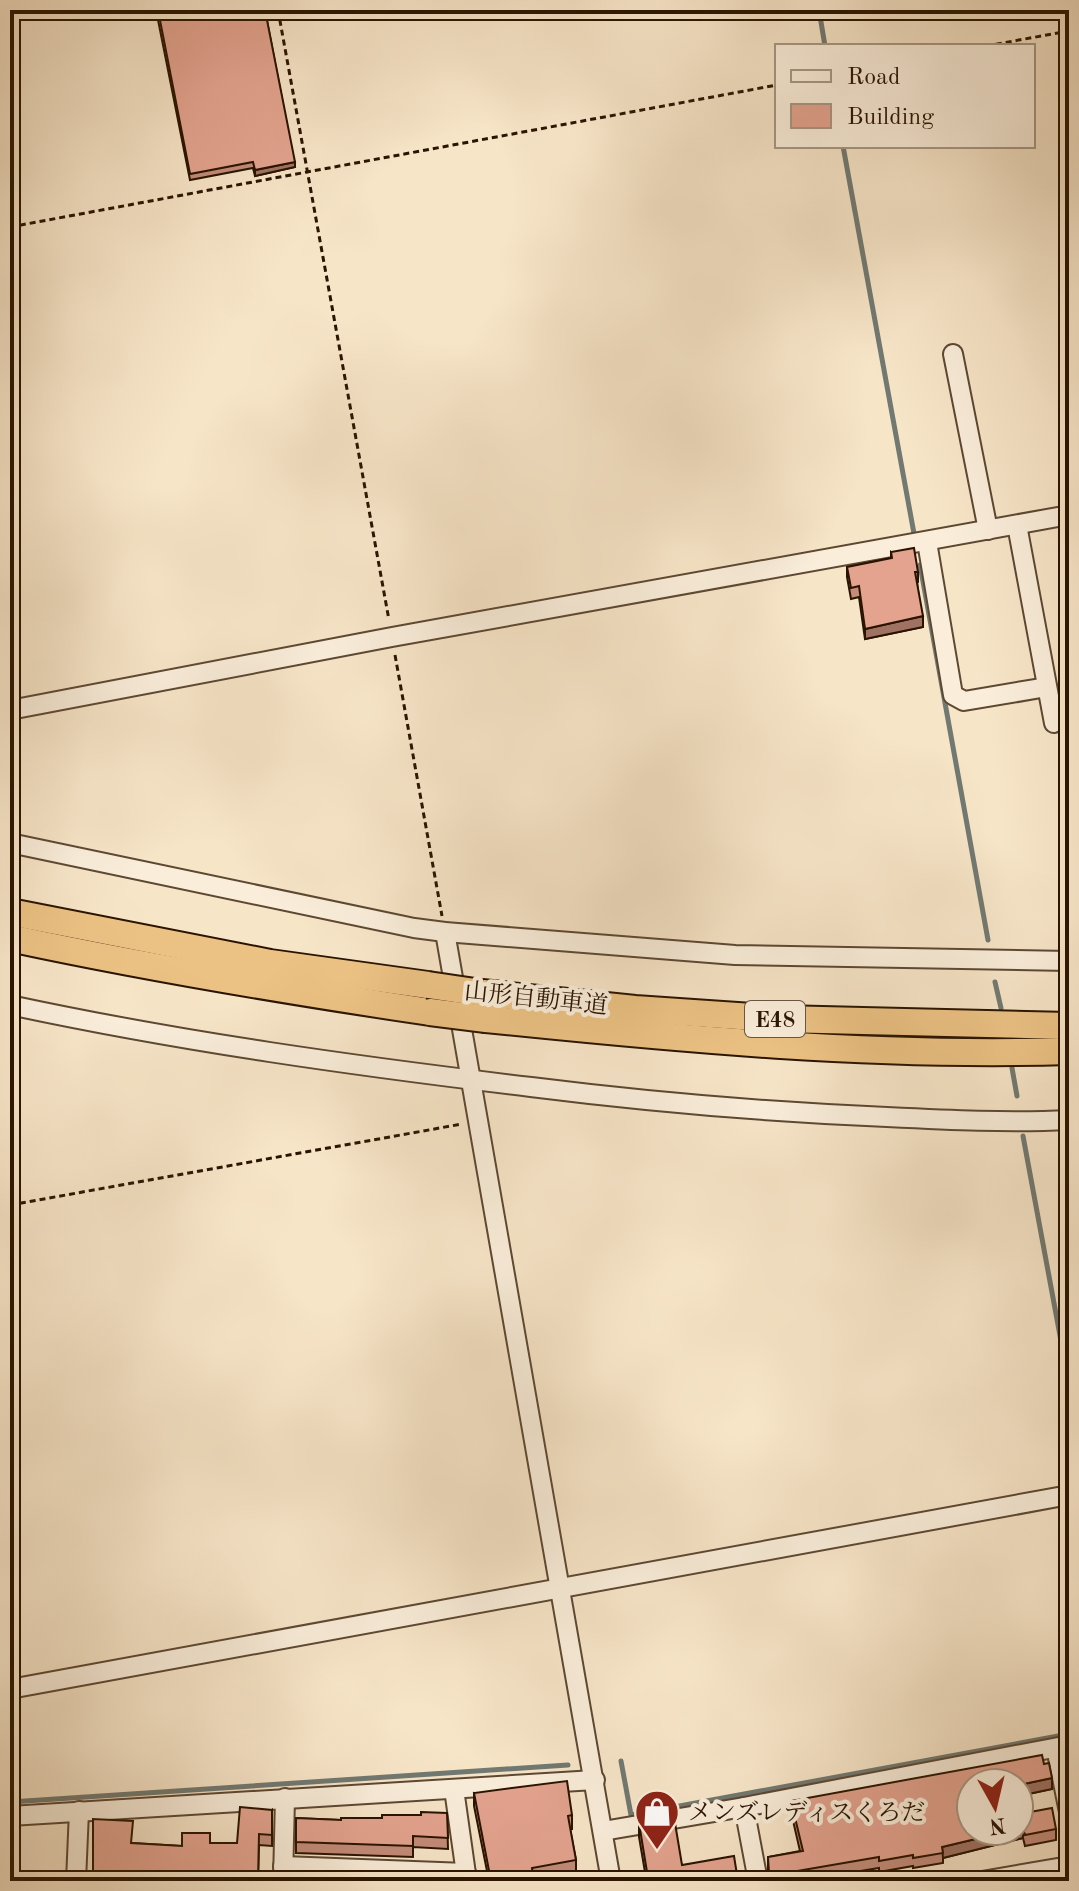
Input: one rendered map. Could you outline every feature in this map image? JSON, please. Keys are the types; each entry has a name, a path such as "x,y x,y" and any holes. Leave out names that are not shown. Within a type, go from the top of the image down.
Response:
{"highway":[{"name":"山形自動車道","path":"10,912 429,998 486,1019 637,1035 783,1045 921,1051 1069,1051"},
{"name":"山形自動車道","path":"10,938 235,982 429,998 482,993 635,1009 781,1019 1069,1026"}],"street":[{"path":"953,354 988,530"},
{"path":"10,710 392,637 1069,515"},
{"path":"1017,525 1054,723"},
{"path":"927,542 953,695 964,701 1047,687"},
{"path":"10,843 445,932 735,955 1069,961"},
{"path":"445,932 611,1881"},
{"path":"10,1005 273,1052 642,1101 767,1112 962,1120 1069,1120"},
{"path":"10,1689 1069,1495"},
{"path":"603,1831 1062,1747 1069,1812"},
{"path":"10,1816 595,1780"},
{"path":"285,1798 283,1874 467,1877 454,1789"},
{"path":"744,1807 758,1881"},
{"path":"76,1881 79,1811"},
{"path":"982,1881 1069,1866"}],"path":[{"path":"278,10 445,932"},
{"path":"997,44 1069,31"},
{"path":"10,227 775,85"},
{"path":"10,1205 478,1121"}],"building":[{"path":"158,10 265,10 295,162 255,170 253,162 190,174"},
{"path":"914,548 923,616 865,629 859,586 851,588 847,567 892,558 891,552"},
{"path":"1042,1755 1044,1764 1049,1763 1052,1778 1035,1782 1035,1767 977,1767"},
{"path":"955,1771 955,1844 942,1847 943,1853 879,1861 879,1857 791,1872 792,1878 766,1881 768,1857 803,1851 791,1801"},
{"path":"567,1781 572,1815 568,1816 576,1860 532,1868 534,1881 491,1881 474,1793"},
{"path":"240,1807 272,1810 272,1835 259,1834 258,1881 93,1881 93,1819 133,1821 131,1843 182,1846 182,1833 210,1833 210,1843 237,1843"},
{"path":"1052,1808 1056,1829 1035,1833 1035,1811"},
{"path":"421,1812 447,1813 448,1838 413,1836 413,1846 296,1842 296,1818 341,1820 382,1818 382,1815 421,1815"},
{"path":"674,1817 682,1865 734,1856 738,1881 641,1881 639,1873 647,1872 639,1823"},
{"path":"299,1872 445,1877 445,1881 299,1881"}],"waterway":[{"path":"819,10 825,44"},
{"path":"843,148 915,539"},
{"path":"920,565 988,940"},
{"path":"995,982 1001,1008"},
{"path":"1012,1068 1017,1096"},
{"path":"1023,1136 1069,1384"},
{"path":"621,1761 631,1815 1069,1734"},
{"path":"10,1802 568,1765"}],"place":[{"name":"メンズレディスくろだ","path":"657,1851"}]}
